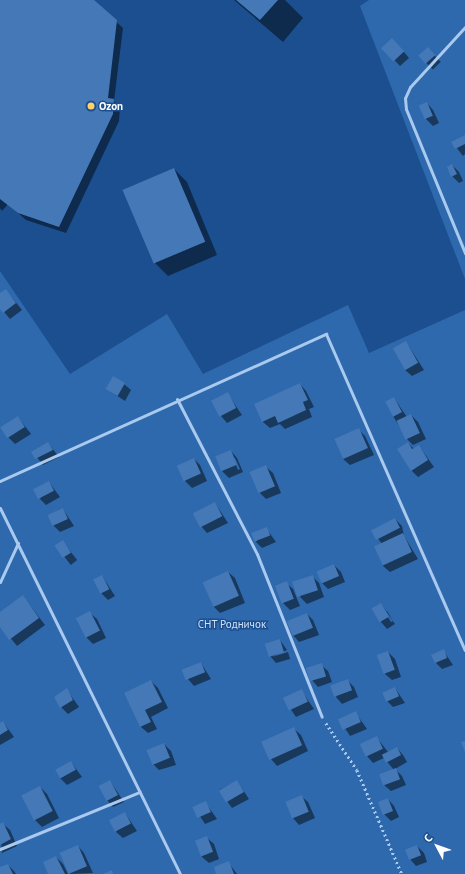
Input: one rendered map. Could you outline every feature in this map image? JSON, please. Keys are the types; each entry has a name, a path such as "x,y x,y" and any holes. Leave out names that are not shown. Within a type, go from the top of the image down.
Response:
{"lane":[{"path":"465,27 410,87 405,98 406,109 465,253"},
{"path":"0,481 177,399 326,334 465,650"},
{"path":"177,399 256,554 322,716"},
{"path":"0,508 180,874"},
{"path":"0,582 18,543"},
{"path":"0,849 140,792"}],"path":[{"path":"322,716 357,770 402,874"}],"green space":[{"path":"369,0 465,0 465,279 360,6"},
{"name":"СНТ Родничок","path":"0,271 70,374 167,314 203,374 348,305 369,353 465,310 465,874 0,874"}],"building":[{"path":"0,0 94,0 117,20 108,98 114,99 113,114 59,227 18,213 0,199"},
{"path":"236,0 278,0 260,20"},
{"path":"392,38 404,51 393,61 381,48"},
{"path":"428,47 435,55 425,64 418,56"},
{"path":"427,102 433,116 425,119 419,106"},
{"path":"465,135 465,144 455,149 451,142"},
{"path":"452,164 457,174 451,177 447,167"},
{"path":"174,168 205,242 154,264 122,190"},
{"path":"6,289 16,303 3,313 0,309 0,293"},
{"path":"406,341 418,363 405,370 393,348"},
{"path":"113,376 125,383 118,396 106,389"},
{"path":"300,383 308,400 303,402 306,410 278,423 275,416 262,422 254,404"},
{"path":"228,392 236,408 219,417 211,401"},
{"path":"394,397 402,412 393,417 385,402"},
{"path":"411,414 420,433 405,440 396,421"},
{"path":"18,416 25,427 7,438 0,427"},
{"path":"359,428 368,448 343,459 334,439"},
{"path":"48,442 53,450 35,459 31,452"},
{"path":"408,442 412,449 419,445 428,460 411,471 397,449"},
{"path":"231,450 237,465 221,471 215,456"},
{"path":"194,458 201,474 184,481 177,466"},
{"path":"266,465 275,486 258,493 249,472"},
{"path":"49,481 54,491 38,499 33,489"},
{"path":"215,502 222,516 200,528 193,513"},
{"path":"63,508 68,519 52,526 47,515"},
{"path":"395,518 400,528 376,540 371,530"},
{"path":"267,527 270,535 254,541 251,533"},
{"path":"403,533 412,552 383,566 374,547"},
{"path":"63,540 71,553 62,558 55,545"},
{"path":"334,564 339,576 322,583 317,571"},
{"path":"228,571 239,596 213,607 202,582"},
{"path":"102,575 109,589 100,594 93,580"},
{"path":"313,575 318,590 297,597 292,582"},
{"path":"287,581 294,599 282,603 275,586"},
{"path":"23,595 39,618 9,640 0,627 0,612"},
{"path":"381,603 389,617 379,622 371,608"},
{"path":"90,611 100,631 86,638 76,618"},
{"path":"307,613 313,628 293,636 287,621"},
{"path":"280,639 284,652 269,657 265,644"},
{"path":"444,649 447,658 435,663 431,655"},
{"path":"388,651 395,670 384,674 377,655"},
{"path":"201,662 205,672 186,680 182,670"},
{"path":"322,663 326,676 310,681 306,668"},
{"path":"348,679 352,690 334,697 330,685"},
{"path":"151,680 162,702 145,710 151,722 140,727 124,693"},
{"path":"395,687 399,696 386,702 382,693"},
{"path":"67,688 73,700 60,708 54,697"},
{"path":"302,689 308,702 289,711 283,698"},
{"path":"356,711 361,722 343,730 338,719"},
{"path":"3,721 8,730 0,735 0,723"},
{"path":"294,727 302,745 269,760 261,742"},
{"path":"377,736 383,749 366,757 360,744"},
{"path":"465,741 465,752 461,742"},
{"path":"164,743 170,758 152,765 146,750"},
{"path":"397,747 401,755 386,763 382,755"},
{"path":"71,761 76,770 60,778 55,770"},
{"path":"396,768 400,779 383,785 379,774"},
{"path":"110,780 118,795 107,801 99,786"},
{"path":"237,780 244,792 226,803 219,790"},
{"path":"40,786 53,811 34,820 21,796"},
{"path":"302,795 309,812 292,818 285,802"},
{"path":"388,798 393,811 383,815 378,802"},
{"path":"206,801 211,812 197,818 192,807"},
{"path":"125,812 131,824 115,832 109,820"},
{"path":"3,822 11,839 0,845 0,824"},
{"path":"207,836 213,852 201,857 195,841"},
{"path":"78,845 87,866 69,874 60,853"},
{"path":"417,845 421,855 409,860 405,850"},
{"path":"56,856 65,874 48,874 43,862"},
{"path":"229,861 234,874 216,874 214,867"},
{"path":"8,864 13,874 0,874 0,867"},
{"path":"112,870 113,874 103,874"}],"place":[{"name":"Ozon","path":"91,106"}]}
